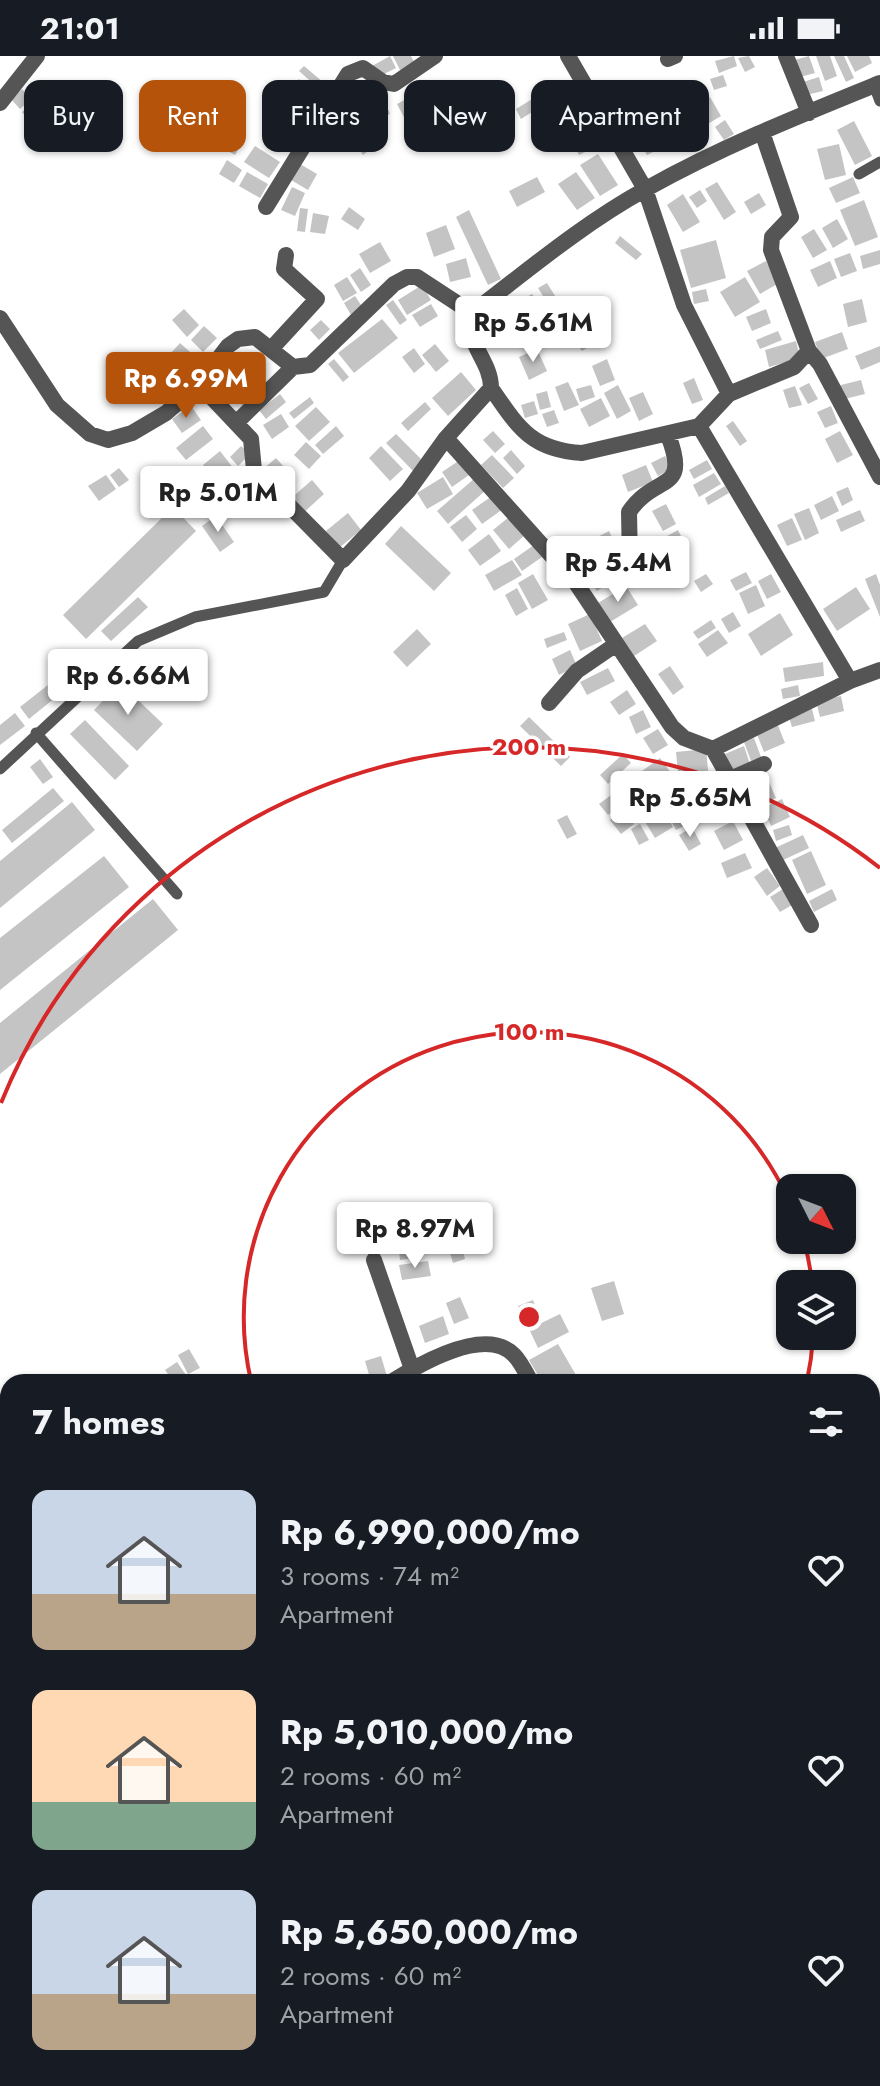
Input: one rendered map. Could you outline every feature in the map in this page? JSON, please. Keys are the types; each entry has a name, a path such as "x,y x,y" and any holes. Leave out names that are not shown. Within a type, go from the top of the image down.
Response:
{"street":[{"path":"0,103 24,77 37,56"},
{"path":"266,207 348,74 363,68 383,82 394,84 435,56"},
{"path":"568,56 645,189 684,305 729,394"},
{"path":"786,56 809,113"},
{"path":"809,351 794,367 729,394 699,426 600,451 562,452 532,440 491,388 491,375 470,338 472,313 563,244 645,189 762,132 878,90"},
{"path":"762,132 791,217 772,237 771,250 809,351 820,364 880,477"},
{"path":"271,349 317,299 284,269 286,255"},
{"path":"236,423 293,367 310,365 394,284 407,277 417,277 472,313"},
{"path":"0,318 57,405 90,434 108,440 132,433 166,413 199,384 238,339 255,337 293,367"},
{"path":"199,384 251,439 254,470 343,560 408,491 446,438 491,388"},
{"path":"699,426 850,681"},
{"path":"630,564 629,512 643,496 668,480 677,468 678,461 668,435"},
{"path":"446,438 576,583 672,727 691,742 713,749 811,925"},
{"path":"549,703 577,671 615,645"},
{"path":"713,749 850,681 880,670"},
{"path":"641,808 658,797 690,797 764,764"},
{"path":"374,1260 412,1369"},
{"path":"404,1374 453,1350 496,1345 513,1355 526,1374"}],"lane":[{"path":"859,174 880,162"},
{"path":"0,769 138,641 195,617 313,597 324,592 343,560"},
{"path":"36,733 177,894"}],"building":[{"path":"390,56 396,68 378,77 372,66"},
{"path":"393,56 411,56 415,64 401,72"},
{"path":"734,56 737,66 719,73 715,61"},
{"path":"749,56 755,67 745,72 738,58"},
{"path":"809,56 815,73 796,78 791,61"},
{"path":"816,56 830,56 837,76 825,81"},
{"path":"834,56 844,56 854,78 846,82"},
{"path":"847,56 869,56 872,63 855,72"},
{"path":"304,66 321,80 309,80 299,71"},
{"path":"723,75 727,86 714,90 710,79"},
{"path":"819,77 823,91 806,95 803,82"},
{"path":"22,89 24,91 24,105 20,109 11,99"},
{"path":"709,98 721,116 709,123"},
{"path":"404,100 404,117 397,104"},
{"path":"531,100 531,113 521,119 516,109"},
{"path":"725,120 734,134 724,140 715,127"},
{"path":"854,121 872,156 855,165 837,130"},
{"path":"839,144 846,175 825,180 817,149"},
{"path":"255,146 280,162 269,178 244,162"},
{"path":"598,154 618,185 600,196 580,165"},
{"path":"227,160 242,170 234,183 219,174"},
{"path":"300,164 317,174 308,190 291,180"},
{"path":"247,172 268,184 260,198 239,186"},
{"path":"576,172 595,198 577,210 558,184"},
{"path":"537,177 545,192 517,207 509,191"},
{"path":"853,177 860,193 836,203 829,188"},
{"path":"717,182 736,212 724,220 705,189"},
{"path":"292,187 305,193 295,216 281,210"},
{"path":"700,190 707,201 697,208 689,197"},
{"path":"759,193 766,205 751,214 744,202"},
{"path":"683,194 700,222 683,232 667,205"},
{"path":"864,200 878,237 855,246 840,210"},
{"path":"349,207 365,219 358,230 341,219"},
{"path":"300,208 308,209 305,232 297,231"},
{"path":"469,210 501,279 488,285 456,217"},
{"path":"313,213 329,216 325,234 310,232"},
{"path":"837,219 848,239 833,248 822,228"},
{"path":"446,225 455,249 434,257 426,233"},
{"path":"814,229 827,250 813,258 801,237"},
{"path":"620,236 642,254 636,260 615,243"},
{"path":"716,240 726,278 691,288 680,250"},
{"path":"380,242 391,261 370,273 359,254"},
{"path":"880,250 880,264 863,269 860,256"},
{"path":"850,253 857,271 841,277 834,259"},
{"path":"466,258 471,277 450,282 446,264"},
{"path":"766,261 779,283 760,294 747,271"},
{"path":"830,261 837,278 818,287 810,270"},
{"path":"360,268 371,285 361,292 350,275"},
{"path":"347,277 357,293 343,301 334,285"},
{"path":"745,277 760,302 735,317 720,292"},
{"path":"547,283 562,307 553,312 538,288"},
{"path":"422,285 431,300 407,315 398,300"},
{"path":"706,289 709,301 694,304 692,292"},
{"path":"532,294 539,305 519,317 512,305"},
{"path":"355,296 363,308 351,315 344,303"},
{"path":"862,299 867,322 848,327 843,304"},
{"path":"393,300 407,320 400,325 386,305"},
{"path":"431,304 438,316 420,327 412,315"},
{"path":"184,309 199,325 187,337 172,320"},
{"path":"766,309 771,323 752,331 746,317"},
{"path":"533,314 539,324 526,332 520,322"},
{"path":"382,319 398,338 354,373 338,353"},
{"path":"321,320 330,329 319,340 310,330"},
{"path":"584,322 597,341 582,351 569,333"},
{"path":"204,326 217,338 203,352 191,340"},
{"path":"778,331 782,340 760,349 756,340"},
{"path":"842,332 848,349 821,359 815,342"},
{"path":"796,341 800,358 769,367 765,350"},
{"path":"180,343 190,352 169,374 160,365"},
{"path":"435,344 449,361 436,372 422,355"},
{"path":"880,346 880,362 861,370 855,356"},
{"path":"414,348 425,364 414,373 402,357"},
{"path":"537,349 547,371 529,380 519,357"},
{"path":"194,356 201,362 181,382 175,377"},
{"path":"334,359 349,377 343,382 328,364"},
{"path":"607,359 615,380 600,386 592,366"},
{"path":"257,367 267,384 256,391 245,374"},
{"path":"461,372 476,390 448,416 432,398"},
{"path":"239,374 254,398 242,405 228,381"},
{"path":"694,378 703,400 692,404 683,383"},
{"path":"861,380 865,394 840,400 837,386"},
{"path":"568,382 579,405 564,411 555,387"},
{"path":"809,383 818,399 808,404 799,388"},
{"path":"591,385 595,397 580,402 576,389"},
{"path":"618,385 631,411 617,419 604,393"},
{"path":"795,386 802,405 789,408 783,390"},
{"path":"547,391 551,407 540,410 536,394"},
{"path":"643,392 653,414 639,421 629,398"},
{"path":"280,394 286,402 266,419 259,410"},
{"path":"310,397 314,403 294,419 289,413"},
{"path":"601,398 610,416 589,427 580,409"},
{"path":"534,401 538,414 525,418 521,405"},
{"path":"425,402 431,409 408,431 401,423"},
{"path":"191,406 201,420 182,433 172,419"},
{"path":"831,406 838,423 825,428 817,412"},
{"path":"316,407 330,422 309,441 295,426"},
{"path":"554,410 559,423 547,427 542,414"},
{"path":"281,414 289,427 272,439 263,425"},
{"path":"733,421 747,441 740,446 726,426"},
{"path":"203,426 213,439 186,460 176,448"},
{"path":"336,426 344,436 323,454 315,445"},
{"path":"493,431 505,444 495,453 483,440"},
{"path":"840,431 853,455 837,463 825,439"},
{"path":"396,434 424,462 414,472 386,443"},
{"path":"306,442 321,456 309,469 294,455"},
{"path":"241,446 250,454 238,466 230,457"},
{"path":"381,446 403,469 390,481 369,458"},
{"path":"511,450 525,466 517,474 503,458"},
{"path":"220,451 237,473 220,487 203,465"},
{"path":"492,455 514,478 503,488 481,465"},
{"path":"665,456 672,468 658,476 651,463"},
{"path":"276,458 295,479 282,491 263,469"},
{"path":"460,460 469,475 452,487 442,472"},
{"path":"707,460 712,469 694,479 689,470"},
{"path":"646,465 653,482 628,492 622,475"},
{"path":"119,468 129,480 119,487 110,475"},
{"path":"714,473 721,484 699,497 693,485"},
{"path":"106,475 116,489 99,501 88,486"},
{"path":"443,477 453,494 427,509 417,493"},
{"path":"475,478 486,490 448,524 437,511"},
{"path":"312,480 324,494 301,515 288,501"},
{"path":"725,486 729,493 708,505 705,498"},
{"path":"848,487 853,500 842,506 836,492"},
{"path":"492,496 503,509 482,524 472,510"},
{"path":"832,496 839,511 821,520 814,505"},
{"path":"666,504 676,524 663,531 652,511"},
{"path":"173,507 196,531 86,639 63,615"},
{"path":"809,508 819,533 805,540 794,514"},
{"path":"860,510 865,521 841,532 836,520"},
{"path":"348,513 361,530 339,548 326,531"},
{"path":"466,515 477,529 462,542 450,527"},
{"path":"216,516 234,542 220,552 202,526"},
{"path":"509,517 525,535 509,549 493,530"},
{"path":"792,518 802,540 787,546 777,525"},
{"path":"401,526 451,573 434,591 385,544"},
{"path":"678,530 684,542 667,552 660,540"},
{"path":"609,531 615,543 584,559 578,547"},
{"path":"489,534 501,551 480,566 468,550"},
{"path":"534,545 542,557 522,571 514,559"},
{"path":"612,556 624,573 597,591 585,574"},
{"path":"512,560 522,575 494,591 485,575"},
{"path":"746,572 752,583 736,591 730,580"},
{"path":"533,574 548,600 532,609 518,583"},
{"path":"706,574 713,584 701,592 694,581"},
{"path":"771,574 781,592 767,599 758,581"},
{"path":"876,574 880,585 880,617 865,579"},
{"path":"756,585 765,606 748,614 739,593"},
{"path":"626,586 638,605 610,622 598,603"},
{"path":"856,587 870,609 837,631 823,609"},
{"path":"517,588 528,609 516,616 505,595"},
{"path":"138,597 148,607 111,641 101,631"},
{"path":"733,612 741,626 729,633 721,619"},
{"path":"780,613 793,635 761,656 748,634"},
{"path":"590,614 602,641 580,651 568,624"},
{"path":"711,620 716,628 698,639 693,632"},
{"path":"645,624 657,641 634,656 622,638"},
{"path":"417,629 431,644 407,667 393,652"},
{"path":"718,630 728,643 707,657 698,644"},
{"path":"564,632 567,640 547,648 544,639"},
{"path":"570,650 577,666 559,675 552,659"},
{"path":"823,662 824,676 785,682 783,668"},
{"path":"670,666 684,687 673,695 658,674"},
{"path":"608,668 615,681 587,695 580,682"},
{"path":"53,681 62,692 29,719 20,707"},
{"path":"120,683 163,724 137,751 94,710"},
{"path":"798,685 800,696 783,699 781,689"},
{"path":"627,690 636,704 619,715 610,702"},
{"path":"841,696 844,711 820,717 816,701"},
{"path":"812,709 815,721 792,727 788,714"},
{"path":"643,710 651,727 636,734 629,717"},
{"path":"15,713 25,726 0,745 0,725"},
{"path":"529,717 570,757 561,766 520,726"},
{"path":"85,720 129,766 115,780 70,734"},
{"path":"777,723 785,743 764,752 756,732"},
{"path":"658,729 668,745 653,754 643,738"},
{"path":"754,738 761,757 751,761 744,742"},
{"path":"744,746 750,764 732,771 725,754"},
{"path":"706,749 709,780 679,783 676,752"},
{"path":"623,754 631,763 608,784 600,775"},
{"path":"660,758 674,777 656,791 642,771"},
{"path":"40,759 53,777 43,784 30,767"},
{"path":"641,774 656,793 641,805 626,785"},
{"path":"768,780 776,798 760,805 752,788"},
{"path":"53,788 64,801 12,843 2,830"},
{"path":"614,793 622,805 608,815 599,804"},
{"path":"782,799 790,817 771,826 763,808"},
{"path":"72,802 95,830 0,908 0,861"},
{"path":"681,803 690,823 676,830 666,811"},
{"path":"662,809 673,827 655,838 644,820"},
{"path":"623,810 634,824 621,834 610,820"},
{"path":"567,815 577,834 567,839 557,820"},
{"path":"733,821 743,840 724,850 714,831"},
{"path":"640,824 649,840 639,845 631,829"},
{"path":"789,825 792,835 776,841 773,830"},
{"path":"692,827 701,844 689,851 679,835"},
{"path":"803,835 809,848 781,861 775,848"},
{"path":"811,851 826,885 807,894 792,860"},
{"path":"745,853 752,868 727,878 721,863"},
{"path":"104,856 129,887 0,990 0,938"},
{"path":"767,868 780,886 767,896 754,877"},
{"path":"783,889 792,905 780,912 770,897"},
{"path":"832,889 837,900 814,912 809,901"},
{"path":"153,899 178,930 0,1074 0,1023"},
{"path":"461,1243 465,1259 453,1263 448,1246"},
{"path":"421,1249 422,1257 400,1260 399,1251"},
{"path":"428,1261 431,1276 402,1280 399,1265"},
{"path":"614,1281 624,1314 602,1321 591,1288"},
{"path":"460,1297 469,1318 454,1324 446,1303"},
{"path":"533,1300 539,1315 524,1321 518,1306"},
{"path":"560,1314 569,1332 538,1348 529,1329"},
{"path":"443,1316 449,1334 425,1343 419,1326"},
{"path":"558,1344 575,1374 537,1374 529,1360"},
{"path":"189,1349 200,1368 188,1374 178,1355"},
{"path":"381,1356 386,1374 369,1374 365,1361"},
{"path":"177,1362 185,1374 168,1374 165,1370"}]}
